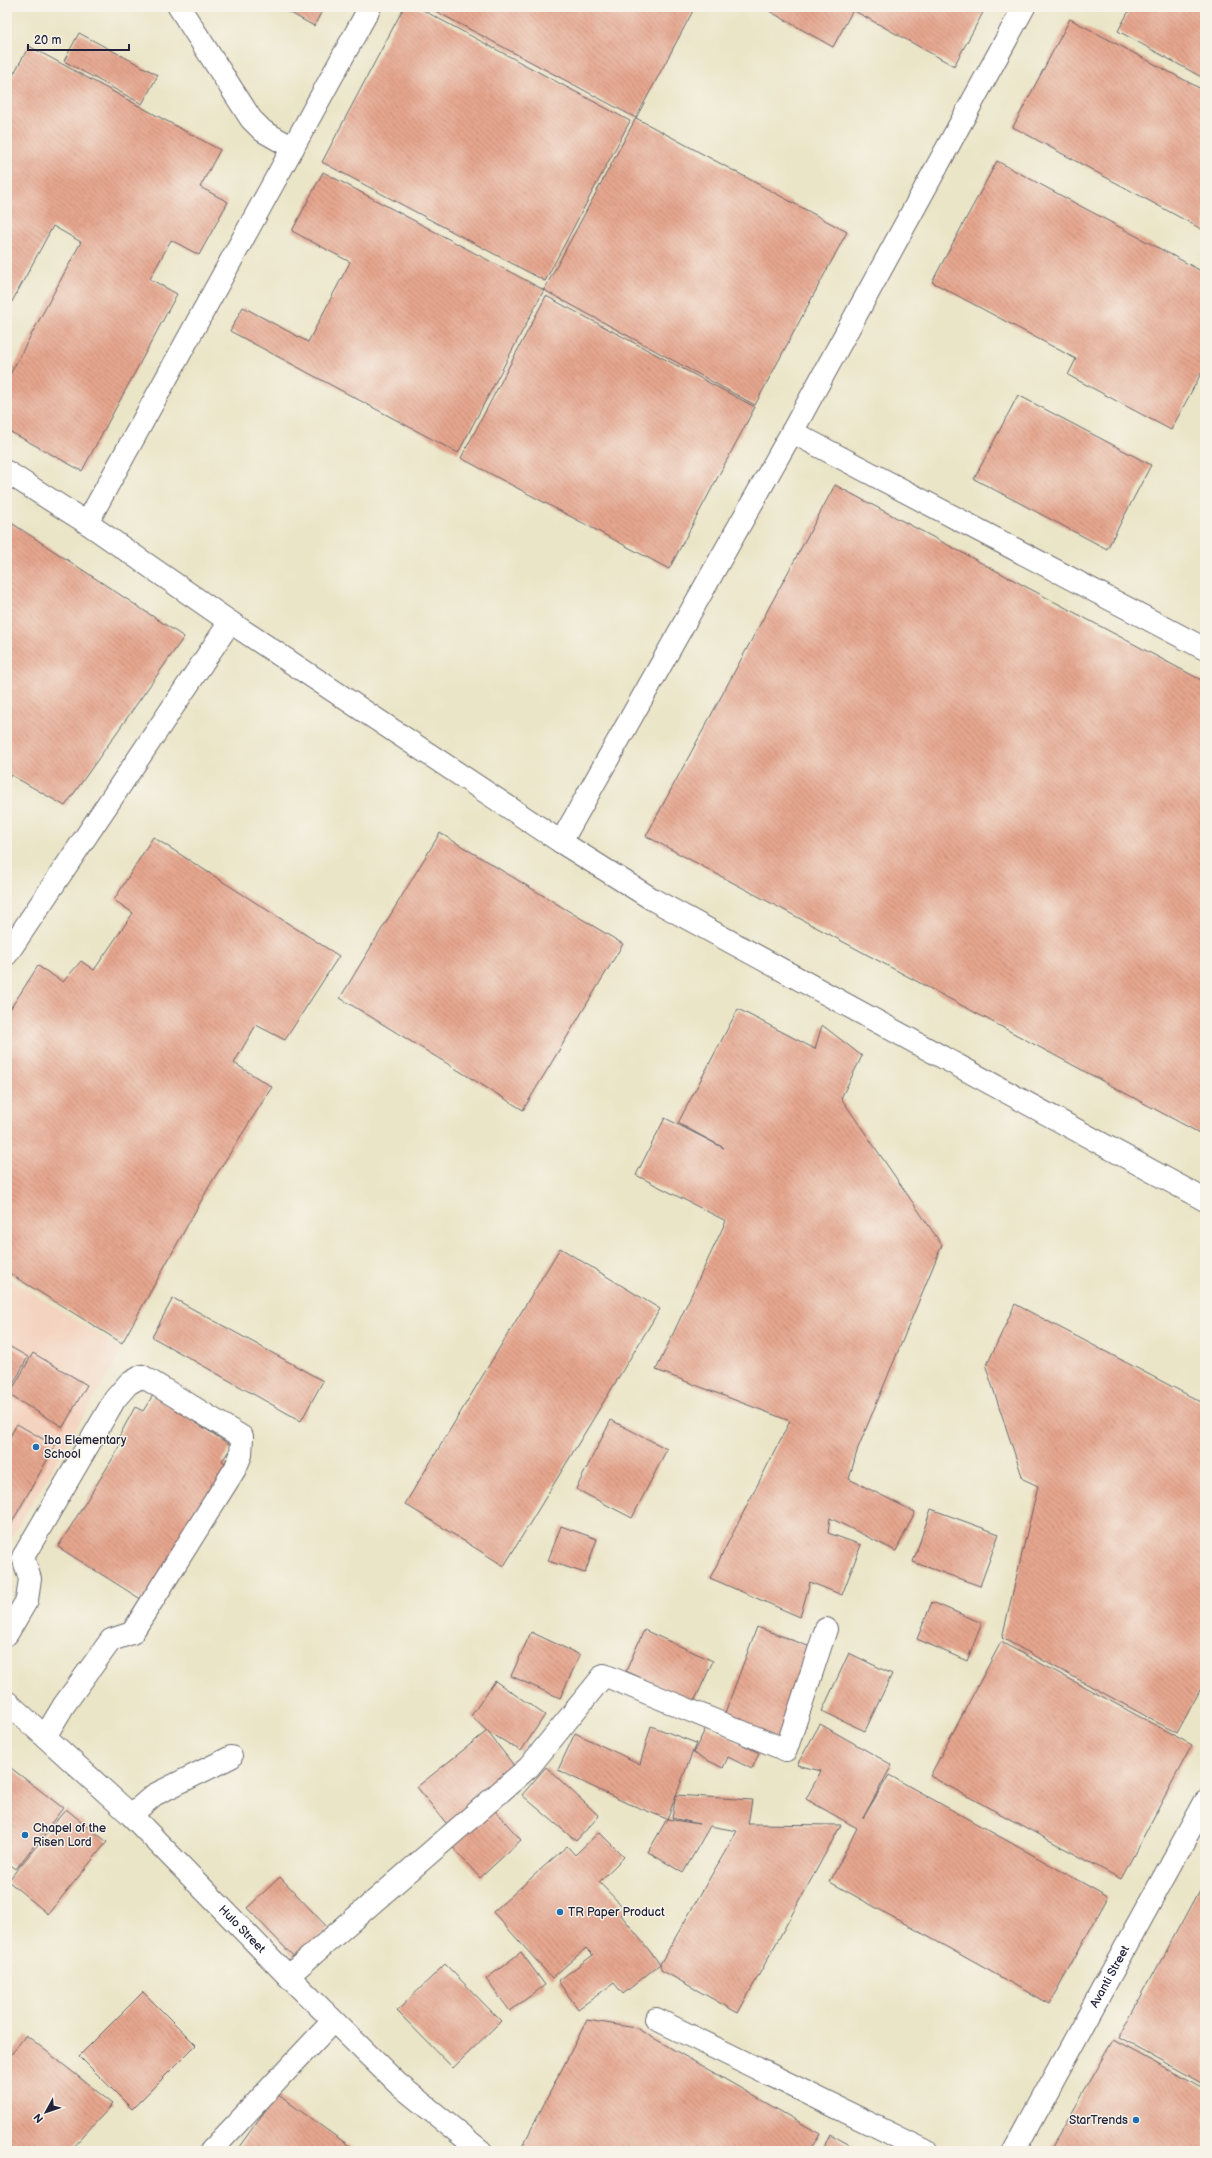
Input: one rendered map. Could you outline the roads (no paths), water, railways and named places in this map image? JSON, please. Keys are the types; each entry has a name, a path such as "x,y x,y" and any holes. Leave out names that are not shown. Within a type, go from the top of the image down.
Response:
{"street":[{"path":"179,7 251,119 263,131 293,148"},
{"path":"87,523 370,7"},
{"path":"561,842 792,432 1024,7"},
{"path":"792,432 1205,649"},
{"path":"7,472 87,523 230,622 561,842 652,899 1205,1200"},
{"path":"7,954 230,622"},
{"path":"7,1634 27,1600 30,1579 23,1557 115,1399 128,1384 142,1376 242,1437 241,1455 234,1469 132,1633 111,1640 64,1705 46,1735"},
{"path":"288,1976 529,1767 604,1675 786,1750 826,1629"},
{"name":"Hulo Street","path":"7,1702 46,1735 131,1815 288,1976 397,2083 481,2151"},
{"path":"131,1815 154,1795 231,1757"},
{"name":"Avanti Street","path":"1014,2151 1205,1802"},
{"path":"656,2019 926,2151"},
{"path":"211,2151 333,2021"}],"place":[{"name":"Iba Elementary School","path":"36,1447"},
{"name":"Chapel of the Risen Lord","path":"25,1835"},
{"name":"TR Paper Product","path":"560,1912"},
{"name":"StarTrends","path":"1136,2120"}]}
